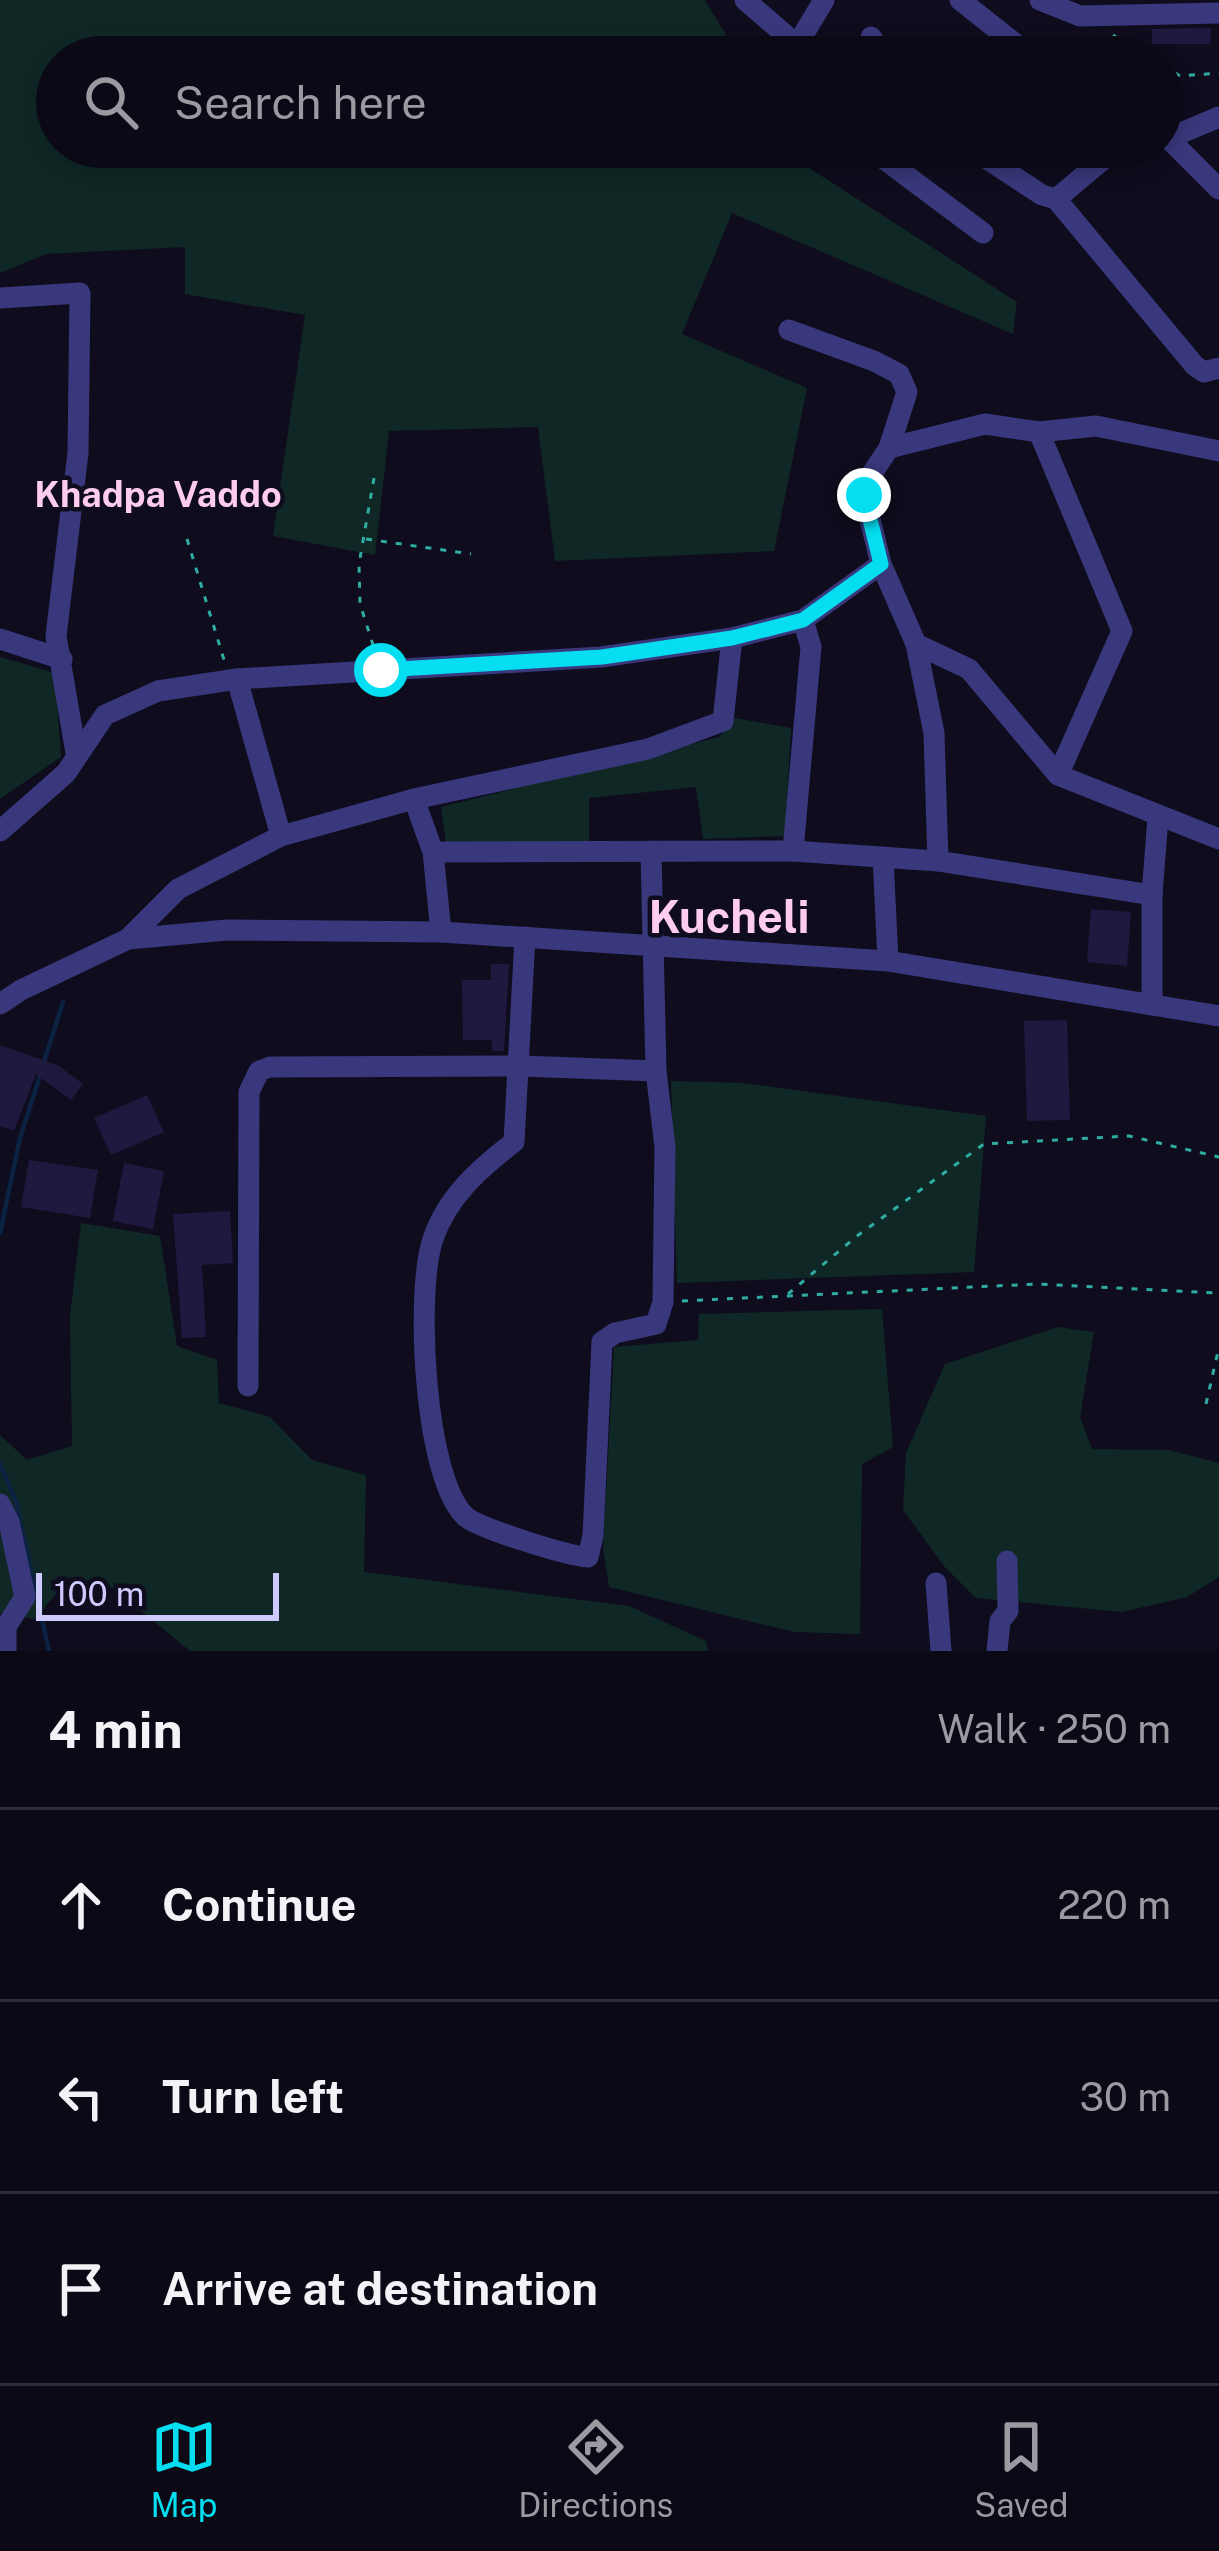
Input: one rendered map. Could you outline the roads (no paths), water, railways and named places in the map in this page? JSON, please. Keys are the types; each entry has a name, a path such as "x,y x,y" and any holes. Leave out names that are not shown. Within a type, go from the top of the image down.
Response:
{"street":[{"path":"745,0 784,36"},
{"path":"807,36 824,0"},
{"path":"960,0 1005,36"},
{"path":"1040,0 1080,16 1219,13"},
{"path":"1183,129 1219,117"},
{"path":"1183,153 1219,188"},
{"path":"896,168 983,232"},
{"path":"1001,168 1056,199 1195,366 1204,372 1219,368"},
{"path":"1056,199 1093,168"},
{"path":"0,298 80,293 78,453 56,636 76,753"},
{"path":"789,330 899,374 908,392 889,448 864,495 881,564 916,644 934,733 938,861"},
{"path":"889,448 985,424 1039,432 1096,426 1219,451"},
{"path":"1039,432 1122,632 1058,776"},
{"path":"0,830 66,773 105,715 158,691 237,679 602,657 732,638 803,620 881,564"},
{"path":"793,851 811,647 803,620"},
{"path":"0,1004 21,989 128,939 178,890 281,836 414,799 648,749 723,721 732,638"},
{"path":"0,639 62,659"},
{"path":"916,644 969,669 1058,776 1219,838"},
{"path":"237,679 281,836"},
{"path":"414,799 433,852 441,932"},
{"path":"1152,1005 1152,895 1159,817"},
{"path":"525,937 514,1142 471,1175 433,1238 425,1279 429,1413 442,1480 467,1518 569,1556 588,1557 593,1536 602,1342 615,1333 656,1324 663,1302 665,1148 656,1071 651,851"},
{"path":"433,852 793,851 938,861 1152,895"},
{"path":"883,857 888,961"},
{"path":"128,939 226,930 441,932 888,961 1219,1016"},
{"path":"248,1386 249,1092 259,1071 270,1067 521,1066 656,1071"},
{"path":"0,1504 9,1522 25,1597 6,1627 6,1651"},
{"path":"997,1651 1000,1622 1008,1611 1007,1561"},
{"path":"936,1582 941,1651"}],"waterway":[{"path":"43,1065 63,1002"},
{"path":"0,1233 20,1138 40,1076"},
{"path":"0,1464 16,1502 49,1651"}],"district":[{"name":"Khadpa Vaddo","path":"158,494"},
{"name":"Kucheli","path":"729,916"}]}
